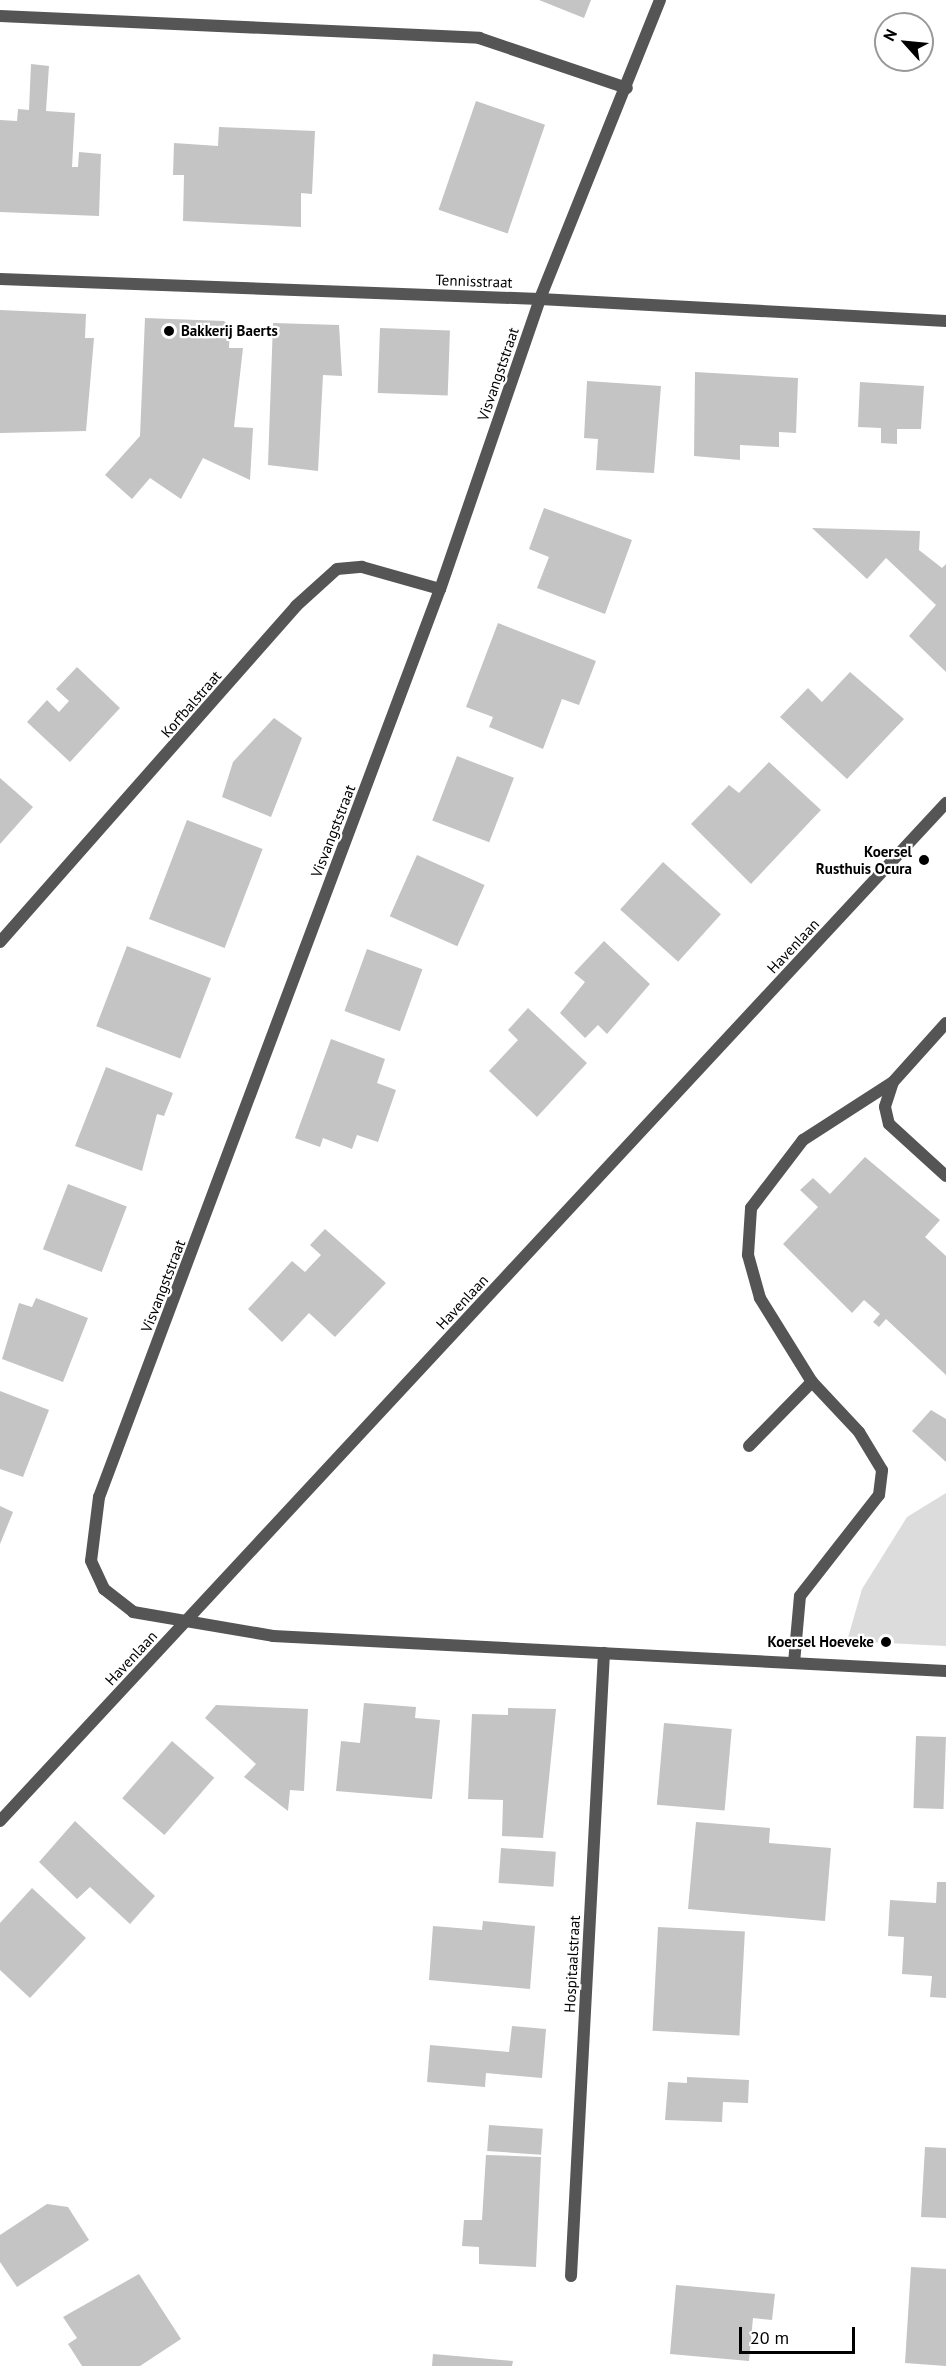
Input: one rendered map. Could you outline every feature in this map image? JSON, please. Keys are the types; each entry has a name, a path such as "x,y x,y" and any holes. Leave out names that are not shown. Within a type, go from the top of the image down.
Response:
{"street":[{"name":"Visvangststraat","path":"188,1619 133,1612 105,1589 91,1561 99,1497 440,589 540,299 627,88 660,0"},
{"path":"0,16 479,38 627,88"},
{"name":"Tennisstraat","path":"0,279 540,299 946,321"},
{"name":"Korfbalstraat","path":"0,942 296,606 337,569 362,567 440,589"},
{"name":"Havenlaan","path":"0,1821 946,803"},
{"path":"794,1663 800,1596 879,1495 882,1470 859,1432 812,1382 760,1298 748,1255 751,1208 803,1140 893,1082 946,1023"},
{"path":"893,1082 885,1107 889,1124 946,1176"},
{"path":"749,1446 812,1382"},
{"path":"188,1619 273,1636 946,1671"},
{"name":"Hospitaalstraat","path":"571,2276 604,1653"}],"shaded area":[{"path":"946,1493 946,1646 847,1641 862,1589 907,1517"}],"building":[{"path":"539,0 591,0 584,18"},
{"path":"31,64 49,66 46,111 75,113 72,167 78,167 79,152 101,154 99,216 0,212 0,120 17,121 18,109 29,110"},
{"path":"476,101 545,125 508,234 439,210"},
{"path":"219,127 315,131 312,194 301,193 301,227 183,221 184,175 173,175 174,143 218,146"},
{"path":"0,310 86,314 85,338 94,338 86,431 0,433"},
{"path":"145,318 224,321 230,327 229,348 243,348 234,427 253,428 250,480 203,458 181,499 150,478 132,499 105,475 140,436"},
{"path":"273,323 339,325 342,376 323,375 318,471 268,465"},
{"path":"380,328 450,330 448,395 378,393"},
{"path":"695,372 798,378 796,433 779,432 779,447 740,445 740,460 694,456"},
{"path":"587,381 661,386 654,473 596,470 598,439 584,438"},
{"path":"860,382 924,386 921,429 897,429 897,444 881,443 881,428 858,427"},
{"path":"544,508 632,540 605,614 537,588 549,557 529,549"},
{"path":"812,528 920,531 919,550 942,568 946,564 946,672 909,636 936,605 886,558 867,579"},
{"path":"498,623 596,661 579,705 562,699 543,749 489,727 493,717 466,707"},
{"path":"77,667 120,708 70,762 27,722 47,700 59,712 69,701 56,689"},
{"path":"850,672 904,719 847,779 780,717 808,688 822,702"},
{"path":"274,718 302,738 271,817 222,797 233,762"},
{"path":"457,756 514,778 489,842 432,820"},
{"path":"769,762 821,810 751,884 691,824 729,785 739,793"},
{"path":"0,778 33,807 0,844"},
{"path":"187,820 263,849 225,948 149,919"},
{"path":"417,855 485,885 457,946 390,916"},
{"path":"663,862 721,914 678,962 620,910"},
{"path":"604,941 650,984 607,1034 598,1025 585,1038 560,1013 585,982 574,973"},
{"path":"127,946 211,978 180,1059 96,1026"},
{"path":"367,949 422,969 400,1031 344,1011"},
{"path":"528,1008 587,1063 537,1117 489,1071 518,1040 508,1030"},
{"path":"331,1039 385,1059 377,1083 396,1090 378,1142 357,1135 352,1149 323,1138 320,1147 295,1138"},
{"path":"106,1067 173,1093 164,1116 157,1114 142,1171 75,1146"},
{"path":"865,1157 940,1220 925,1237 946,1256 946,1375 886,1319 879,1327 873,1322 880,1314 864,1300 852,1313 783,1244 818,1207 800,1190 813,1178 830,1194"},
{"path":"68,1184 127,1207 102,1272 43,1249"},
{"path":"325,1229 386,1283 335,1337 309,1313 282,1342 248,1309 292,1261 305,1272 321,1255 310,1245"},
{"path":"36,1298 88,1318 63,1382 2,1359 19,1303 32,1307"},
{"path":"0,1391 49,1410 23,1477 0,1469"},
{"path":"931,1410 946,1419 946,1462 912,1431"},
{"path":"0,1506 13,1512 0,1544"},
{"path":"364,1703 416,1707 415,1718 440,1720 432,1799 336,1791 341,1741 360,1743"},
{"path":"216,1705 308,1709 304,1791 290,1790 288,1811 244,1777 256,1764 205,1718"},
{"path":"508,1708 556,1709 543,1838 502,1836 503,1800 468,1799 472,1714 508,1715"},
{"path":"664,1723 732,1729 725,1811 657,1805"},
{"path":"916,1736 946,1737 943,1809 913,1808"},
{"path":"172,1741 214,1778 164,1835 122,1798"},
{"path":"75,1821 155,1896 130,1924 90,1887 77,1899 39,1862"},
{"path":"696,1822 770,1828 769,1843 831,1848 825,1921 688,1909"},
{"path":"501,1848 556,1852 553,1887 499,1883"},
{"path":"937,1882 946,1882 946,1998 930,1997 932,1976 902,1974 904,1937 888,1936 890,1900 936,1903"},
{"path":"32,1888 86,1938 30,1998 0,1970 0,1923"},
{"path":"483,1921 535,1926 530,1989 429,1980 433,1926 482,1930"},
{"path":"658,1927 745,1932 739,2035 653,2031"},
{"path":"512,2026 546,2029 542,2078 486,2073 485,2087 427,2082 430,2045 509,2052"},
{"path":"687,2077 749,2080 748,2103 723,2102 722,2122 665,2120 668,2082 687,2083"},
{"path":"489,2125 543,2129 541,2155 487,2151"},
{"path":"925,2147 946,2148 946,2218 921,2217"},
{"path":"486,2155 541,2157 536,2267 479,2264 479,2247 462,2246 464,2220 482,2220"},
{"path":"47,2204 68,2207 89,2240 17,2287 0,2262 0,2235"},
{"path":"911,2267 946,2269 946,2366 905,2363"},
{"path":"139,2274 181,2339 140,2366 82,2366 68,2344 77,2338 63,2317"},
{"path":"676,2285 775,2294 772,2320 753,2318 749,2361 670,2354"},
{"path":"433,2354 513,2361 512,2366 432,2366"}],"place":[{"name":"Bakkerij Baerts","path":"169,331"},
{"name":"Koersel Rusthuis Ocura","path":"924,860"},
{"name":"Koersel Hoeveke","path":"886,1642"}]}
